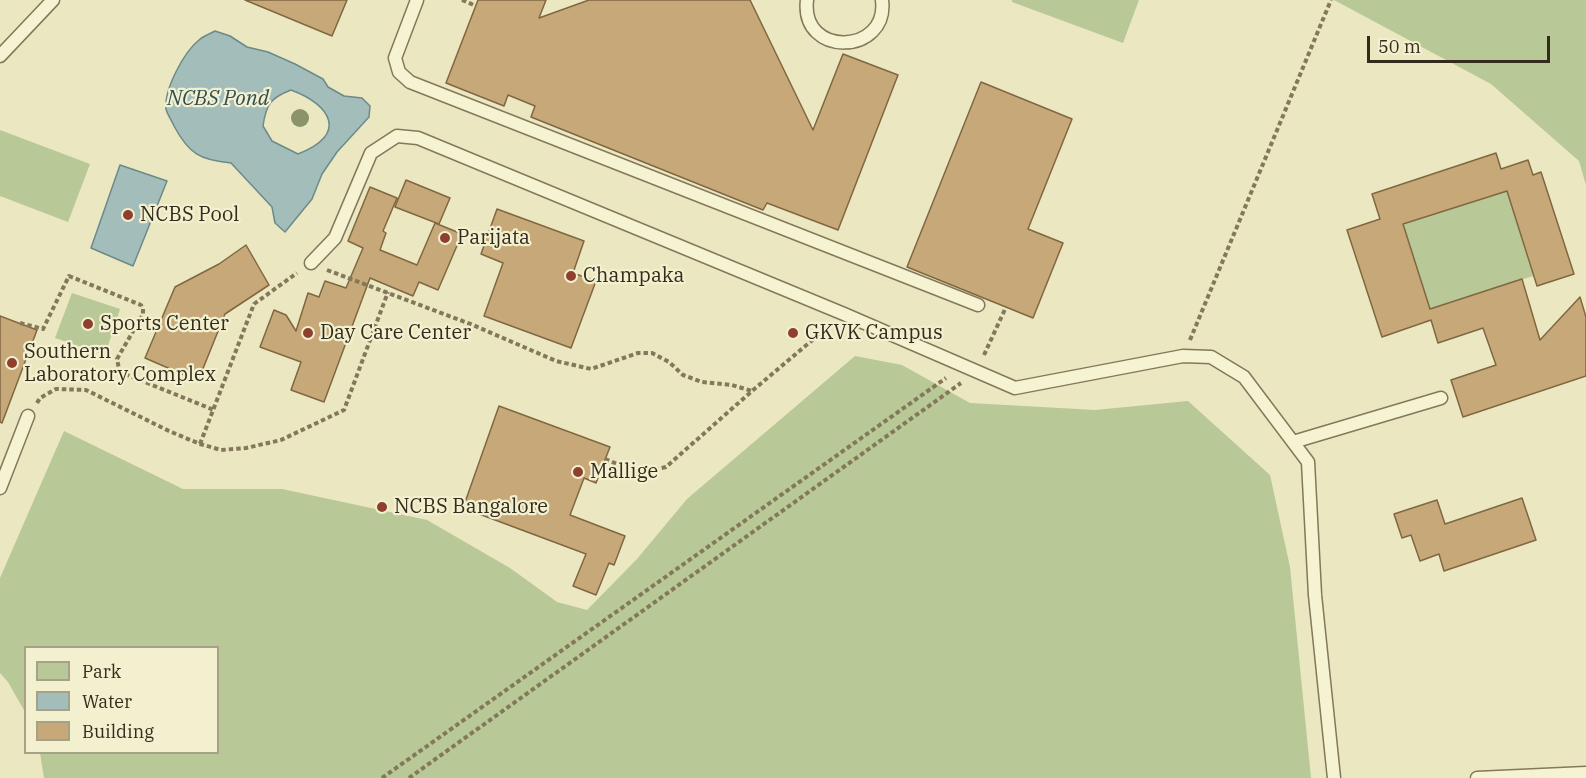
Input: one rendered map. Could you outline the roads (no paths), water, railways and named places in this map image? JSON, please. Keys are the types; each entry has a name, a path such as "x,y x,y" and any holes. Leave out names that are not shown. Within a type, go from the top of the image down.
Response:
{"lane":[{"path":"417,0 395,58 399,72 410,82 978,305"},
{"path":"807,0 808,19 815,30 823,38 846,43 857,42 876,28 881,18 882,0"},
{"path":"0,56 46,2"},
{"path":"311,263 335,238 371,153 397,136 418,138 844,314 1015,388 1183,356 1211,357 1244,377 1308,462 1316,594 1334,778"},
{"path":"1293,442 1441,398"},
{"path":"0,488 28,416"},
{"path":"1477,778 1586,773"}],"water":[{"name":"NCBS Pond","path":"215,31 230,36 247,47 268,52 295,64 323,79 328,87 344,96 362,98 370,106 369,117 337,152 322,174 312,199 285,232 275,223 272,207 231,163 211,160 190,149 179,136 166,109 168,91 181,62 199,40","holes":["291,90 305,96 324,112 329,120 329,129 324,138 298,154 272,141 263,126 268,107 278,96"]},
{"name":"NCBS Pool","path":"120,165 167,181 133,266 91,248"}],"place":[{"name":"NCBS Pool","path":"128,215"},
{"name":"Parijata","path":"445,238"},
{"name":"Champaka","path":"571,276"},
{"name":"Sports Center","path":"88,324"},
{"name":"Day Care Center","path":"308,333"},
{"name":"GKVK Campus","path":"793,333"},
{"name":"Southern Laboratory Complex","path":"12,363"},
{"name":"Mallige","path":"578,472"},
{"name":"NCBS Bangalore","path":"382,507"}]}
